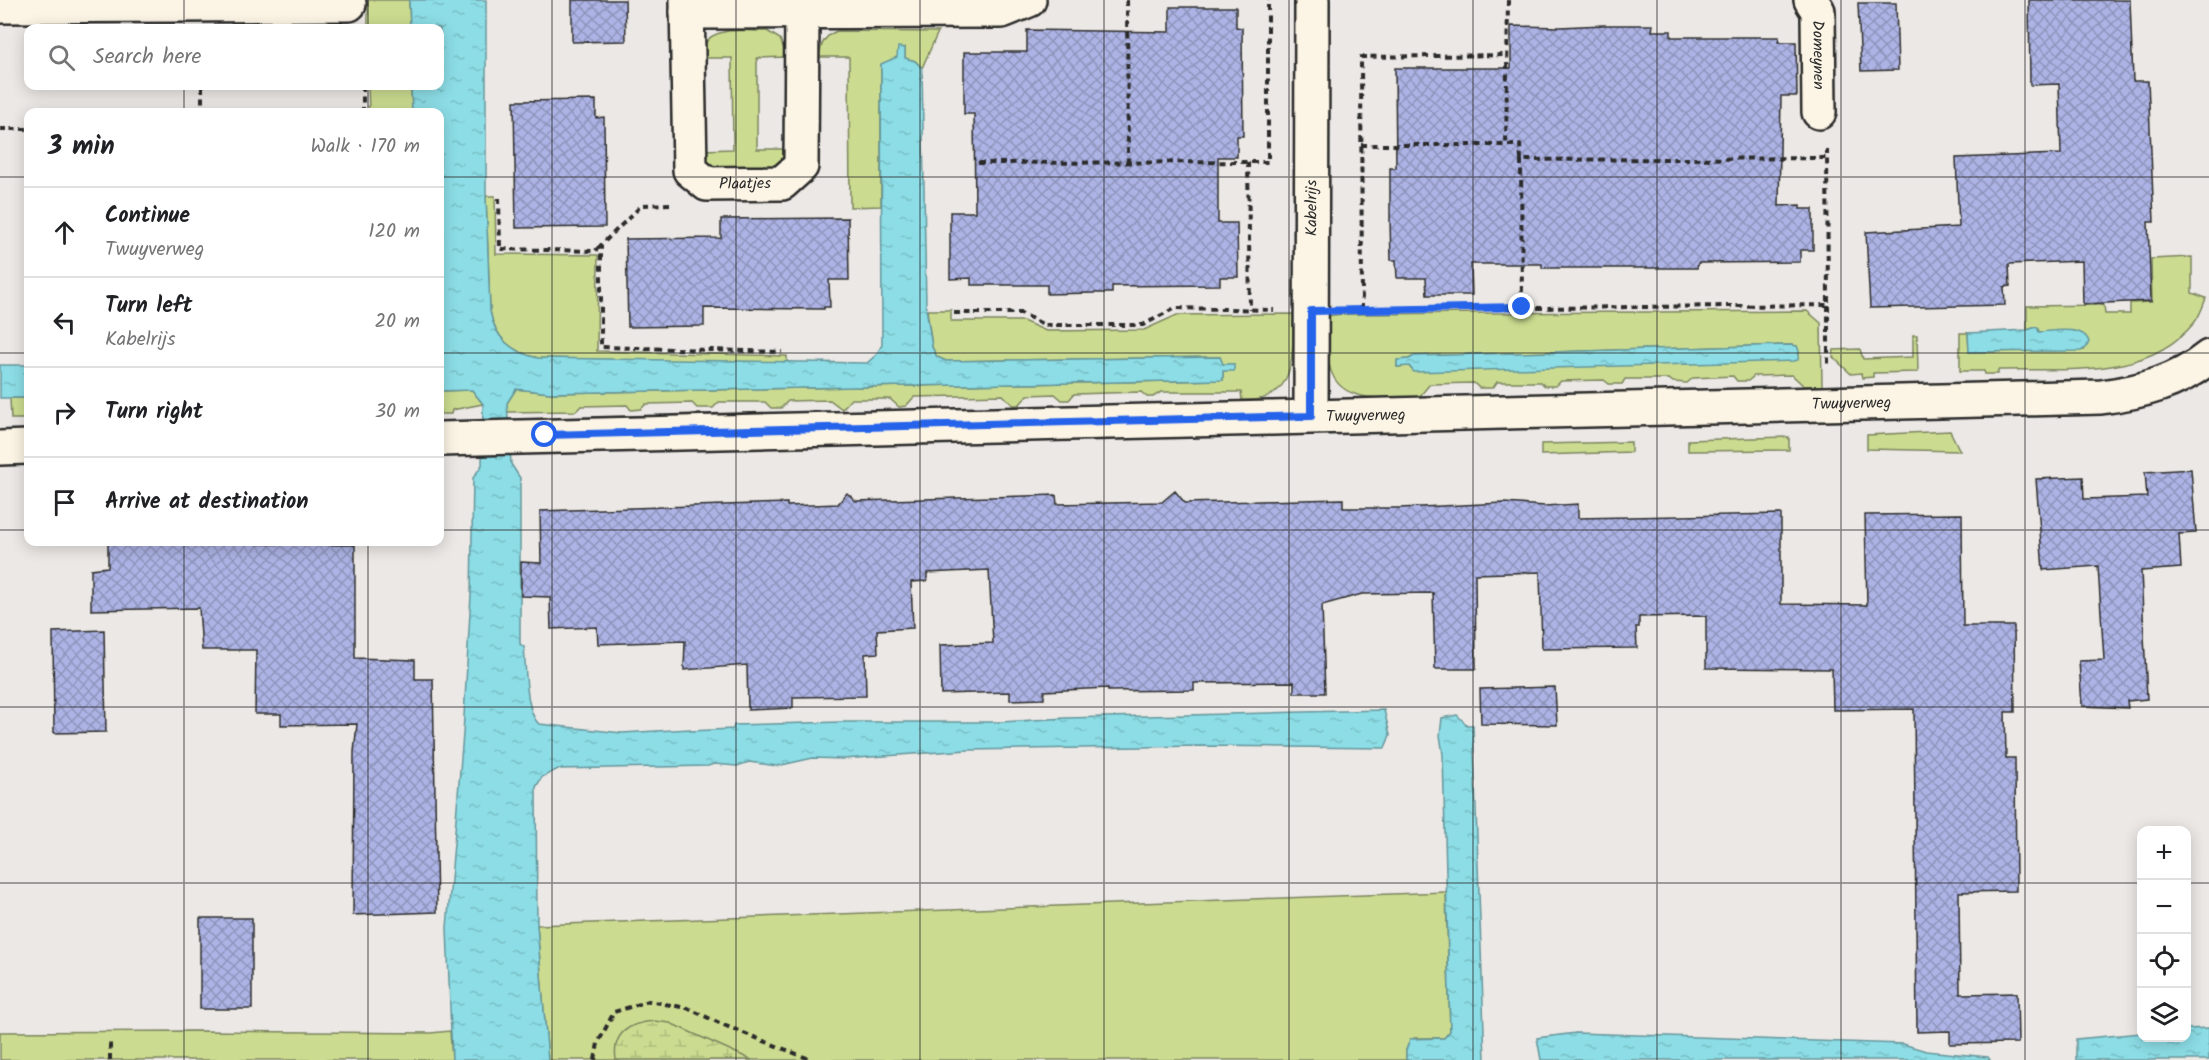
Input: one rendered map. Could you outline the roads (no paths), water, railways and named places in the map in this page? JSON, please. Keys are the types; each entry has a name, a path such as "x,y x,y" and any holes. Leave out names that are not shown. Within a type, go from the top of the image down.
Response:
{"street":[{"name":"Plaatjes","path":"802,12 801,166 782,183 707,184 690,170 687,6 802,12 1002,11 1029,0"},
{"name":"Kabelrijs","path":"1311,416 1312,0"},
{"name":"Domeynen","path":"1811,0 1818,11 1819,112"},
{"path":"0,6 349,4"},
{"name":"Twuyverweg","path":"453,438 2101,398 2133,393 2169,382 2196,368 2209,357"},
{"path":"0,448 24,447"}],"water":[{"path":"409,0 486,0 486,196 490,311 492,321 501,337 520,352 538,358 867,363 882,345 881,64 897,57 898,47 905,48 905,58 915,61 922,68 926,307 932,347 937,357 946,361 1220,357 1223,364 1234,364 1234,371 1223,371 1223,380 551,393 516,389 507,403 511,464 520,478 520,644 524,647 531,710 539,724 622,733 733,729 734,725 1001,722 1066,718 1384,710 1390,735 1385,748 1199,746 968,750 843,759 813,758 777,766 749,762 737,766 714,764 708,766 558,769 542,777 536,787 537,925 548,1060 452,1060 447,928 463,734 471,595 473,478 482,465 483,404 472,390 444,391 444,108 412,108 411,90 444,90 444,24 410,24"},
{"path":"2037,327 2039,332 2075,331 2081,333 2089,342 2081,351 1969,352 1968,333 2027,330"},
{"path":"1797,346 1798,360 1414,372 1409,366 1397,367 1397,360 1414,356"},
{"path":"0,365 24,365 24,398 0,398"},
{"path":"1457,715 1467,725 1473,725 1485,1060 1406,1060 1406,1050 1410,1039 1444,1038 1450,1031 1443,755 1440,735 1442,718"},
{"path":"2209,1028 2209,1060 2076,1060 2076,1039 2137,1033 2137,1042 2191,1042 2191,1029"},
{"path":"1576,1033 1903,1044 1926,1051 1988,1057 1990,1060 1541,1060 1537,1038"}]}
